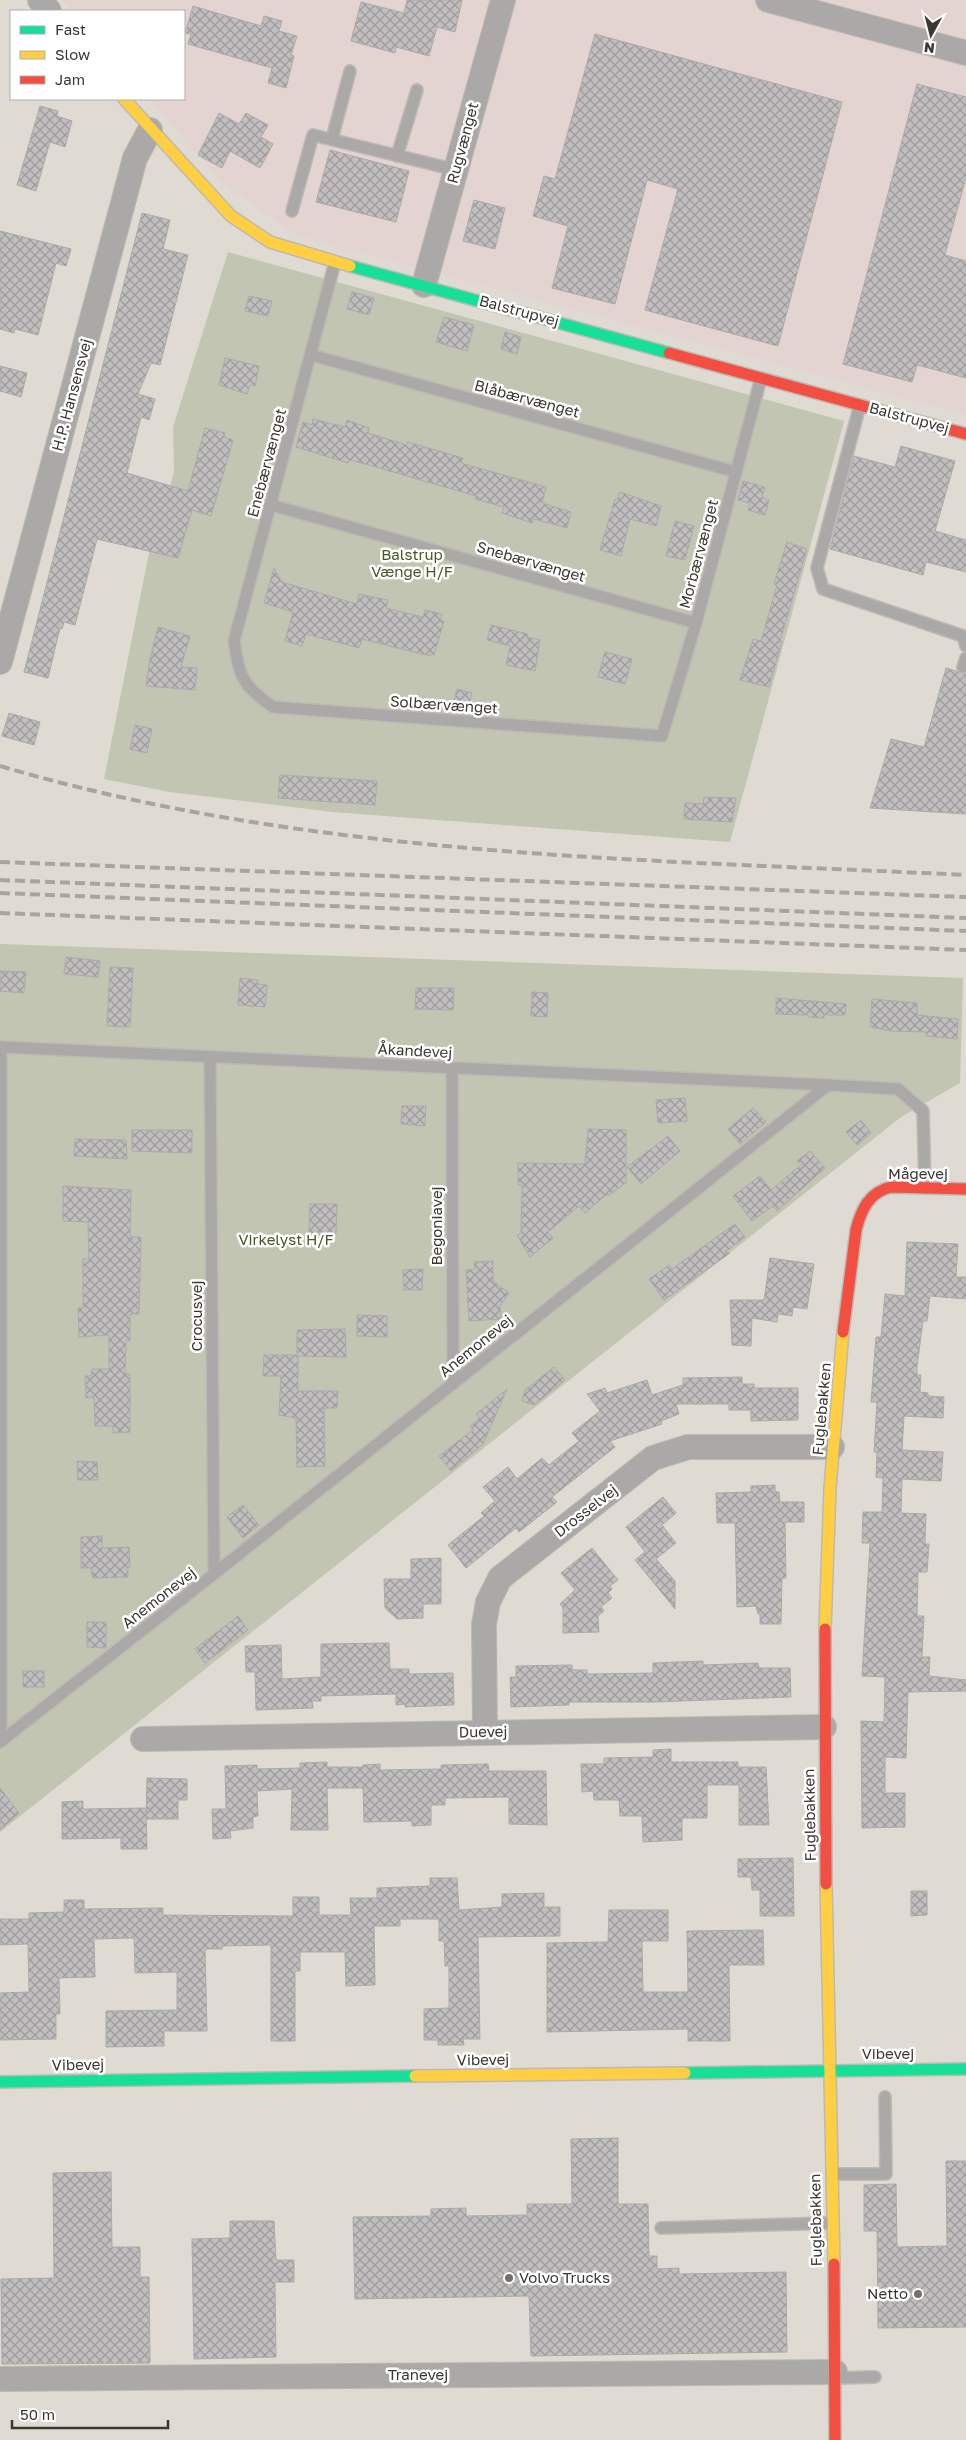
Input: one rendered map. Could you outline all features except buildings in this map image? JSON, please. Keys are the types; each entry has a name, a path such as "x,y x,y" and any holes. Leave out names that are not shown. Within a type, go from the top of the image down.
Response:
{"street":[{"path":"40,0 48,10"},
{"name":"Rugvænget","path":"424,285 503,0"},
{"path":"768,0 966,53"},
{"name":"Balstrupvej","path":"125,100 150,130 231,216 270,242 335,262 966,434"},
{"name":"H.P. Hansensvej","path":"0,662 135,158 150,130"},
{"name":"Mågevej","path":"872,1195 881,1189 891,1187 966,1189"},
{"name":"Fuglebakken","path":"834,2440 835,2375 828,2070 824,1727 826,1577 832,1447 848,1295 858,1220 872,1195"},
{"name":"Drosselvej","path":"485,1732 484,1624 488,1602 500,1578 653,1458 688,1447 832,1447"},
{"name":"Duevej","path":"144,1740 824,1727"},
{"name":"Vibevej","path":"0,2082 966,2069"},
{"name":"Tranevej","path":"0,2379 835,2375"}],"lane":[{"path":"332,140 350,71"},
{"path":"397,156 417,90"},
{"path":"292,211 313,135 456,170"},
{"name":"Enebærvænget","path":"239,672 234,641 335,262"},
{"name":"Blåbærvænget","path":"311,356 736,472"},
{"name":"Morbærvænget","path":"662,736 696,623 761,378"},
{"path":"860,405 817,568 823,589 963,636 966,646"},
{"name":"Snebærvænget","path":"271,504 696,623"},
{"name":"Solbærvænget","path":"239,672 254,693 273,707 662,736"},
{"path":"0,1742 1,1047"},
{"name":"Åkandevej","path":"1,1047 828,1085"},
{"name":"Crocusvej","path":"210,1057 214,1574"},
{"name":"Begoniavej","path":"452,1068 453,1384"},
{"path":"828,1085 898,1089 923,1111 925,1188"},
{"name":"Anemonevej","path":"0,1742 828,1085"},
{"path":"830,2174 886,2174 885,2097"},
{"path":"661,2228 832,2224"},
{"path":"835,2375 874,2377"}],"shaded area":[{"path":"62,0 966,0 966,415 298,236 222,183 150,100 185,100 185,10 71,10"}],"green space":[{"name":"Balstrup Vænge H/F","path":"228,252 844,421 730,842 333,812 170,792 104,779 154,528 165,507 174,471 173,427"},
{"name":"Virkelyst H/F","path":"0,944 963,978 960,1083 901,1117 0,1832"}],"railway":[{"path":"0,766 118,796 237,820 358,837 479,849 601,858 966,875"},
{"path":"0,862 966,897"},
{"path":"0,880 966,918"},
{"path":"0,893 966,931"},
{"path":"0,913 966,950"}],"traffic: fast":[{"path":"350,266 669,353"},
{"path":"685,2073 966,2069"},
{"path":"0,2082 415,2076"}],"traffic: slow":[{"path":"125,100 231,216 270,242 350,266"},
{"path":"825,1629 830,1488 843,1332"},
{"path":"826,1884 834,2264"},
{"path":"415,2076 685,2073"}],"traffic: jam":[{"path":"669,353 966,434"},
{"path":"843,1332 856,1230 860,1216 867,1203 877,1193 891,1187 966,1189"},
{"path":"825,1629 826,1884"},
{"path":"834,2264 835,2440"}],"place":[{"name":"Volvo Trucks","path":"509,2278"},
{"name":"Netto","path":"918,2294"}]}
